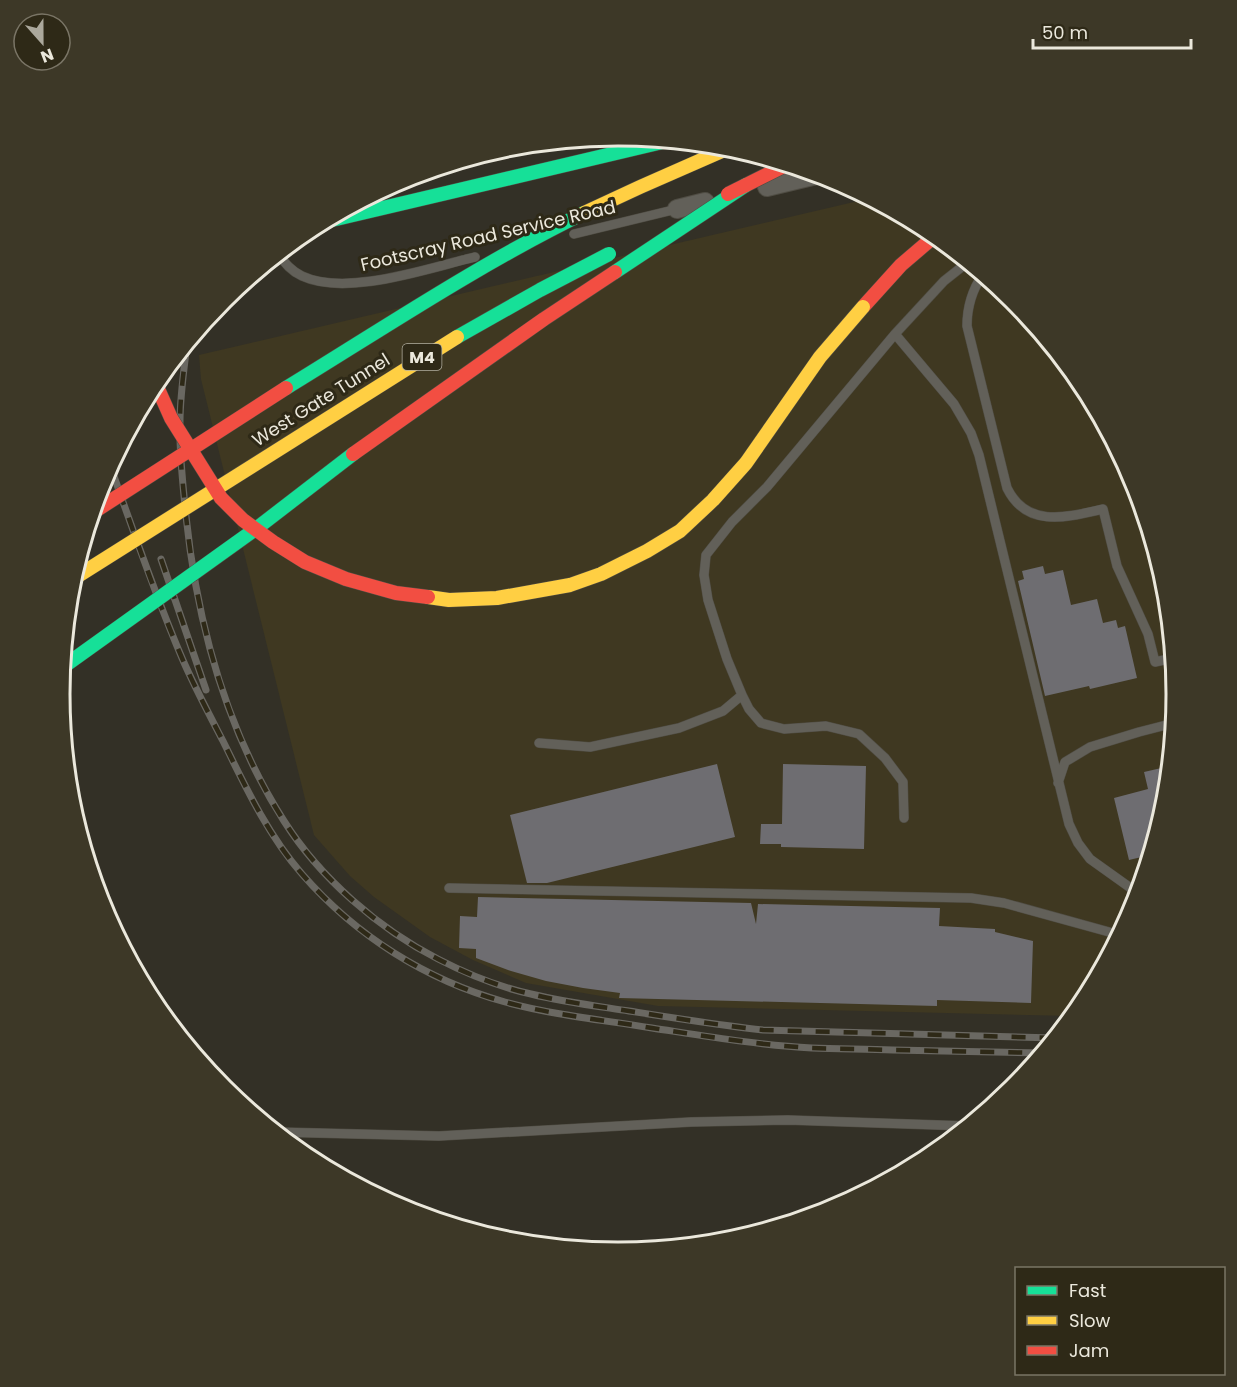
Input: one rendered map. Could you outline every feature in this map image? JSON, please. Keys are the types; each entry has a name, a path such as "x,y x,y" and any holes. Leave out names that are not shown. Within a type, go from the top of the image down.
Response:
{"main road":[{"path":"352,215 642,147"},
{"name":"West Gate Tunnel","path":"104,506 256,407 483,267 561,224 715,154"},
{"path":"643,237 777,169"},
{"path":"72,661 257,528 384,432 544,319 746,185"},
{"path":"160,394 171,418 220,498 243,520 305,562 346,579 396,593 449,600 497,598 531,593 570,585 601,574 680,531 713,500 746,462 820,357 901,266 928,242"},
{"name":"West Gate Tunnel","path":"84,572 440,346 540,290 622,248"}],"street":[{"path":"677,209 804,178"}],"lane":[{"name":"Footscray Road Service Road","path":"567,236 677,209"},
{"name":"Footscray Road Service Road","path":"283,260 301,276 321,282 342,284 400,276 556,239"},
{"path":"904,818 903,782 885,758 859,734 826,726 784,729 761,723 749,709 727,659 708,600 704,575 706,555 732,522 767,487 896,334 944,281 962,267"},
{"path":"979,280 971,294 967,326 1010,495 1026,510 1040,516 1058,518 1103,508 1117,566 1148,634 1155,662 1165,660"},
{"path":"896,334 954,404 971,433 979,455 1058,783 1069,824 1077,843 1090,859 1130,888"},
{"path":"539,743 590,747 679,728 723,711 742,696"},
{"path":"1058,783 1065,762 1090,747 1165,725"},
{"path":"448,888 971,898 1004,903 1112,933"},
{"path":"291,1132 439,1136 691,1122 788,1120 955,1126"}],"shaded area":[{"path":"859,201 923,238 952,259 980,281 1031,332 1074,389 1093,420 1125,484 1137,517 1148,552 1162,622 1165,658 1165,729 1162,765 1148,835 1125,903 1110,936 1093,968 1061,1016 658,1006 526,983 473,960 430,937 374,897 350,876 314,835 201,379 199,355"}],"building":[{"path":"1043,566 1045,574 1063,570 1071,605 1097,599 1103,623 1116,620 1118,628 1125,626 1137,678 1045,696 1018,581 1024,579 1022,571"},
{"path":"717,764 735,837 547,883 527,883 510,815"},
{"path":"783,764 866,766 864,849 781,847 781,844 760,844 761,824 782,824"},
{"path":"1161,768 1148,835 1141,857 1129,860 1114,798 1148,789 1144,772"},
{"path":"478,897 751,903 756,924 758,904 940,908 939,926 995,929 995,932 1033,941 1031,1003 937,1000 937,1006 619,998 620,993 546,981 511,971 476,958 476,949 459,948 460,916 477,917"}],"railway":[{"path":"185,359 180,412 180,445 186,516 198,596 217,674 246,750 284,821 333,882 373,917 416,947 472,975 519,991 567,1002 763,1030 1045,1038"},
{"path":"115,478 153,586 182,658 258,810 302,874 345,917 394,953 420,968 476,993 523,1007 578,1017 792,1047 1033,1053"},
{"path":"161,559 206,690"}],"traffic: fast":[{"path":"352,215 643,147"},
{"path":"615,272 746,185"},
{"path":"286,388 470,275 584,213"},
{"path":"457,337 609,254"},
{"path":"72,661 257,528 353,454"}],"traffic: jam":[{"path":"728,194 777,169"},
{"path":"863,307 901,265 928,242"},
{"path":"353,454 544,319 615,272"},
{"path":"104,505 286,388"},
{"path":"160,394 171,418 221,498 243,520 305,562 346,579 396,593 428,597"}],"traffic: slow":[{"path":"584,213 715,154"},
{"path":"428,597 449,600 497,598 570,585 601,574 680,531 713,500 746,463 820,357 863,307"},
{"path":"84,572 457,337"}]}
